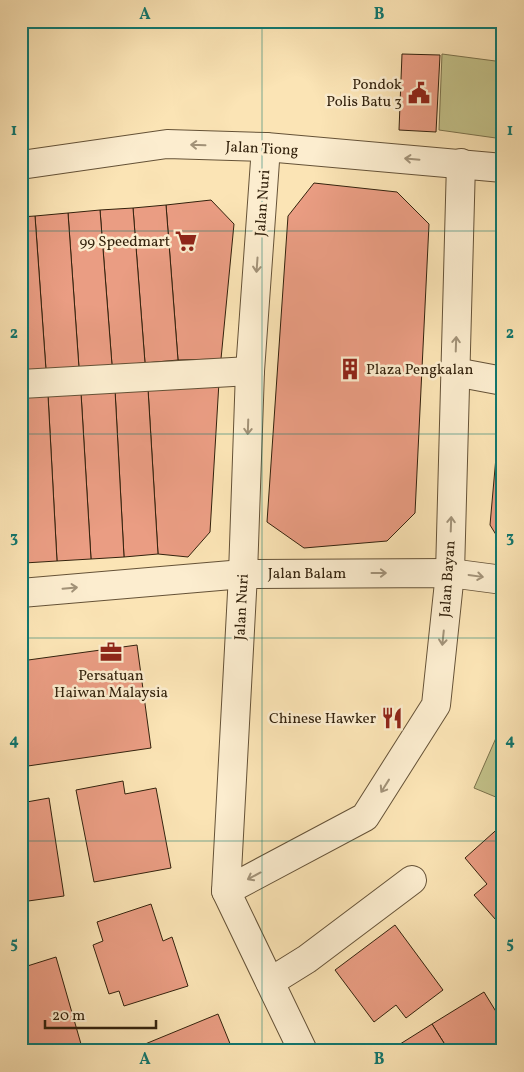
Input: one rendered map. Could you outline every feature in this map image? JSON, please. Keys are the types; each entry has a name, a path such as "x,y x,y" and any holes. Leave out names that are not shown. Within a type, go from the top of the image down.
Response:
{"street":[{"name":"Jalan Tiong","path":"21,165 167,144 266,147 503,168"},
{"name":"Jalan Nuri","path":"266,147 250,371 243,574 226,891 302,1051"},
{"name":"Jalan Bayan","path":"226,891 365,817 436,705 450,572 461,163"},
{"path":"21,384 250,371"},
{"path":"455,372 503,381"},
{"name":"Jalan Balam","path":"21,593 243,574 450,572 503,580"},
{"path":"270,982 308,959 412,880"}],"shaded area":[{"path":"442,54 503,62 503,139 439,130"},
{"path":"503,722 503,800 474,788"}],"building":[{"name":"Pondok Polis Batu 3","path":"402,54 440,55 436,132 399,130"},
{"name":"Plaza Pengkalan","path":"314,183 397,192 429,224 415,513 387,541 304,548 267,522 288,216"},
{"path":"211,200 234,224 221,359 178,360 166,205"},
{"path":"166,205 178,360 145,363 133,208"},
{"path":"133,208 145,363 112,365 100,210"},
{"path":"100,210 112,365 79,368 68,213"},
{"path":"68,213 79,368 46,370 35,216"},
{"path":"35,216 46,370 21,372 21,217"},
{"path":"219,382 210,532 188,557 158,554 148,389"},
{"path":"148,389 158,554 124,557 115,390"},
{"path":"503,389 503,546 490,525"},
{"path":"115,390 124,557 91,559 81,393"},
{"path":"81,393 91,559 57,561 48,395"},
{"path":"48,395 57,561 24,563 21,523 21,397"},
{"path":"137,645 151,748 21,767 21,661"},
{"path":"123,781 125,794 156,788 171,868 94,882 76,790"},
{"path":"49,798 64,896 21,902 21,803"},
{"path":"503,824 503,928 474,895 487,884 465,858"},
{"path":"151,904 163,941 172,937 188,986 124,1006 119,991 109,994 93,945 103,941 97,922"},
{"path":"395,925 443,990 406,1018 396,1005 374,1022 335,970"},
{"path":"56,957 83,1051 21,1051 21,968"},
{"path":"484,992 503,1023 503,1051 449,1051 432,1024"},
{"path":"218,1014 233,1051 134,1051 133,1049"},
{"path":"432,1024 449,1051 389,1051"}],"place":[{"name":"Pondok Polis Batu 3","path":"419,93"},
{"name":"99 Speedmart","path":"186,241"},
{"name":"Plaza Pengkalan","path":"350,369"},
{"name":"Persatuan Haiwan Malaysia","path":"111,652"},
{"name":"Chinese Hawker","path":"392,718"}]}
